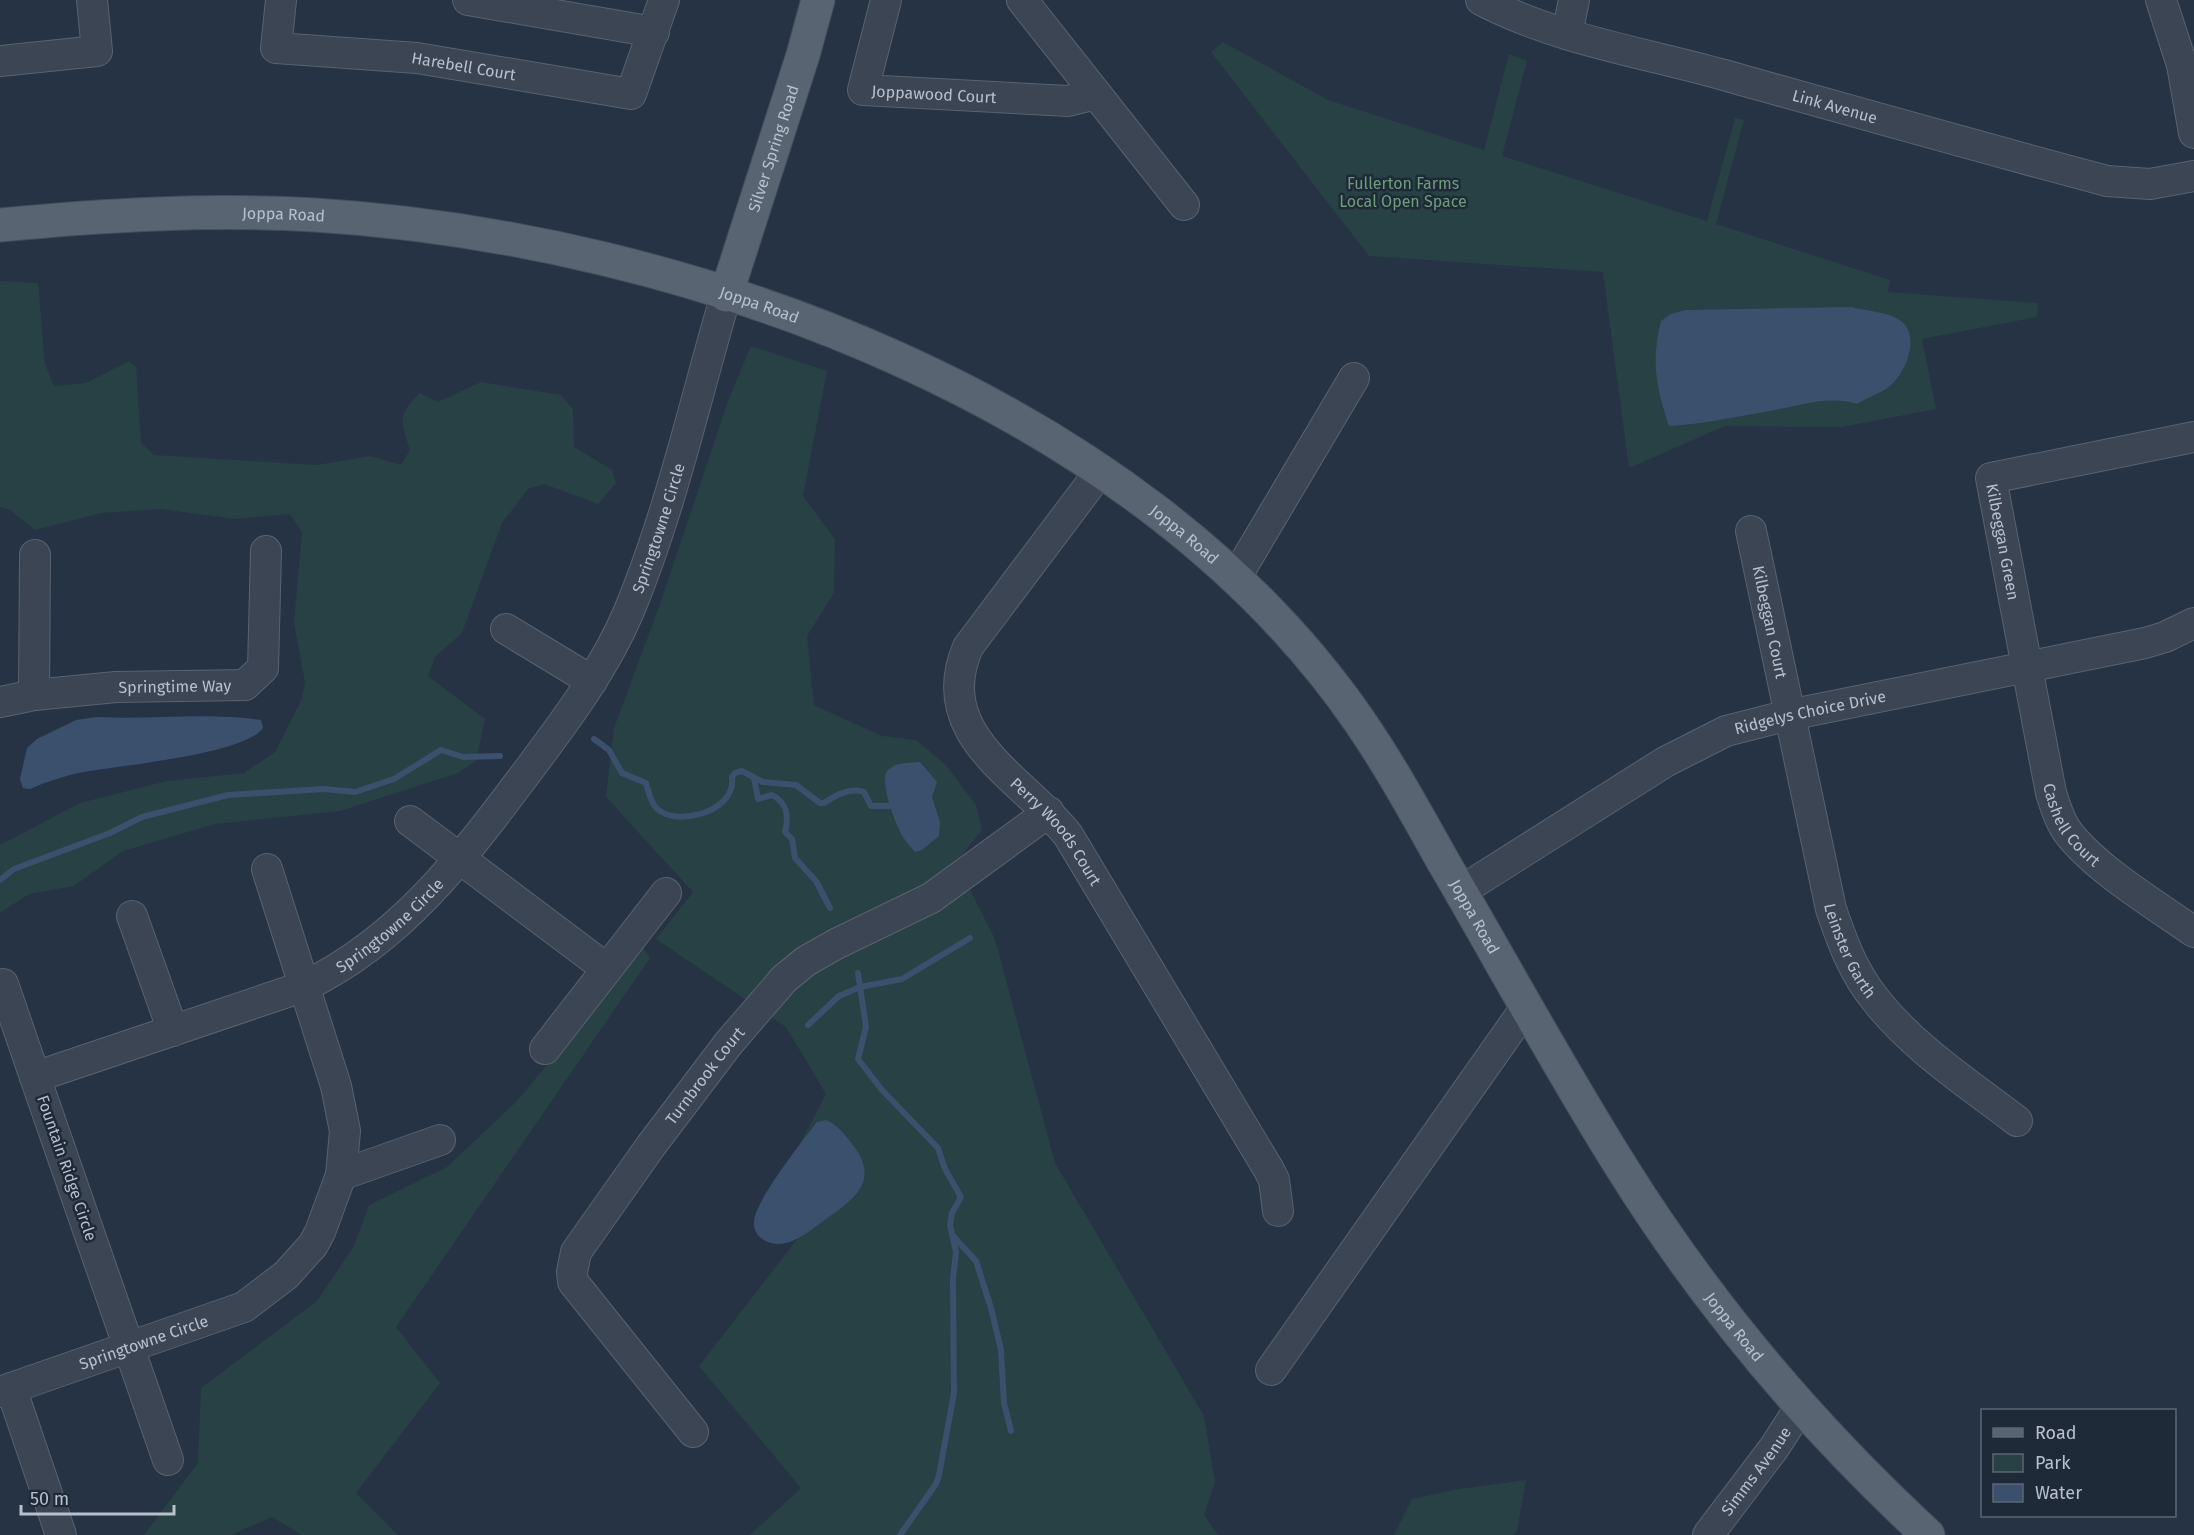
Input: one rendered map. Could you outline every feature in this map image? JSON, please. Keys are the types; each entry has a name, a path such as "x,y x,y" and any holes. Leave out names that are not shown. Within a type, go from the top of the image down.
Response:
{"main road":[{"name":"Silver Spring Road","path":"726,295 803,56 818,0"},
{"name":"Joppa Road","path":"0,225 173,212 268,213 368,220 445,230 555,250 636,269 726,295 846,338 956,386 1043,434 1101,470 1176,525 1236,577 1305,651 1358,719 1390,769 1619,1164 1676,1250 1743,1340 1801,1406 1868,1478 1928,1535"}],"street":[{"path":"0,61 97,51 92,0"},
{"name":"Harebell Court","path":"281,0 276,48 417,58 631,94 664,0"},
{"path":"468,0 654,32"},
{"name":"Joppawood Court","path":"886,0 863,90 1068,101 1096,94"},
{"path":"1022,0 1184,205"},
{"name":"Link Avenue","path":"1481,0 1530,23 1567,34 2107,181 2150,184 2194,176"},
{"path":"1567,34 1574,0"},
{"path":"2161,0 2182,65 2194,133"},
{"name":"Springtowne Circle","path":"5,1390 129,1349 244,1307 286,1275 313,1245 330,1211 341,1174 345,1131 342,1107 305,986 341,967 387,935 435,889 461,859 569,716 592,681 628,612 649,556 726,295"},
{"path":"1236,577 1354,378"},
{"name":"Kilbeggan Green","path":"2025,667 1990,478 2194,437"},
{"name":"Perry Woods Court","path":"1101,470 1076,506 977,633 962,662 959,680 963,716 976,741 1049,812 1086,863 1231,1103 1274,1180 1278,1211"},
{"name":"Kilbeggan Court","path":"1751,531 1790,715"},
{"name":"Springtime Way","path":"0,702 34,695 116,687 245,685 253,680 263,668 266,551"},
{"path":"34,695 35,555"},
{"name":"Ridgelys Choice Drive","path":"1461,891 1698,743 1726,731 1790,715 2145,643 2172,634 2194,623"},
{"path":"506,629 592,681"},
{"name":"Cashell Court","path":"2025,667 2051,793 2067,831 2099,863 2194,932"},
{"name":"Leinster Garth","path":"1790,715 1831,909 1843,945 1857,972 1874,999 1902,1029 2017,1121"},
{"name":"Turnbrook Court","path":"693,1432 573,1282 572,1272 576,1252 686,1100 784,980 806,961 836,944 931,898 1049,812"},
{"path":"410,821 607,969"},
{"path":"267,869 305,986"},
{"path":"545,1049 666,893"},
{"path":"132,916 173,1031"},
{"path":"3,984 35,1077"},
{"name":"Fountain Ridge Circle","path":"168,1460 35,1077 305,986"},
{"path":"1271,1370 1527,1006"},
{"path":"341,1174 440,1140"},
{"path":"5,1390 61,1535"},
{"name":"Simms Avenue","path":"1708,1535 1774,1448 1801,1406"}],"green space":[{"name":"Fullerton Farms Local Open Space","path":"1223,42 1328,100 1484,150 1509,54 1527,61 1502,156 1707,221 1735,118 1744,120 1716,224 1890,280 1888,292 2038,303 2037,317 1922,339 1936,409 1842,427 1725,426 1629,468 1603,272 1369,256 1211,52"},
{"path":"0,281 38,283 45,364 54,386 86,383 129,361 136,367 141,443 154,455 317,465 370,456 401,465 410,450 403,425 404,413 420,393 438,402 481,382 561,395 573,409 574,447 612,470 616,483 598,504 544,484 528,489 502,523 462,633 435,657 428,676 485,719 476,761 458,773 340,811 215,824 123,851 74,886 29,894 0,913 0,845 80,803 167,781 244,773 275,752 302,699 305,682 294,623 302,532 290,514 235,519 160,509 101,513 35,530 10,510 0,507"},
{"path":"751,346 827,371 803,496 835,539 834,593 807,636 814,705 882,736 916,740 946,765 976,805 982,830 956,862 995,939 1055,1163 1204,1416 1215,1482 1204,1515 1218,1535 750,1535 801,1488 699,1366 822,1207 798,1179 801,1142 826,1094 786,1027 656,939 693,892 606,797 614,728 659,607 728,401"},
{"path":"643,947 650,958 396,1327 440,1383 356,1493 398,1535 302,1535 272,1517 231,1535 144,1535 198,1463 201,1388 317,1301 354,1246 369,1205 447,1167 518,1100"},
{"path":"1526,1480 1517,1531 1513,1535 1394,1535 1412,1499 1459,1489"}],"water":[{"path":"1852,307 1891,316 1901,321 1907,328 1910,337 1908,357 1899,376 1886,389 1857,404 1825,401 1720,420 1669,426 1658,386 1656,349 1661,321 1671,314 1686,310"},
{"path":"97,717 241,718 261,720 263,728 251,737 232,745 206,752 78,773 30,789 23,788 20,779 27,748 37,739 76,720"},
{"path":"920,762 937,782 932,797 940,822 939,836 922,850 915,852 903,837 896,823 887,793 885,775 888,770 903,763"},
{"path":"826,1120 840,1130 860,1157 864,1168 861,1188 846,1204 795,1240 778,1244 769,1243 758,1235 754,1224 762,1200 780,1171 817,1122"}],"waterway":[{"path":"594,739 609,750 622,773 646,783 654,805 662,812 673,816 700,814 713,808 724,800 731,790 732,777 735,773 742,771 763,782 796,785 820,803 853,790 864,792 871,806 890,806"},
{"path":"0,880 14,869 110,833 142,817 228,795 324,789 355,792 394,779 441,750 463,757 500,756"},
{"path":"754,778 758,799 772,795 784,806 787,816 785,832 792,839 795,858 816,881 830,908"},
{"path":"808,1025 839,996 860,987 902,979 970,938"},
{"path":"858,973 866,1027 858,1059 882,1090 938,1148 945,1169 961,1197 952,1213 950,1225 956,1252 953,1279 954,1393 936,1484 900,1535"},
{"path":"954,1237 976,1261 991,1308 1001,1350 1004,1403 1011,1431"}]}
